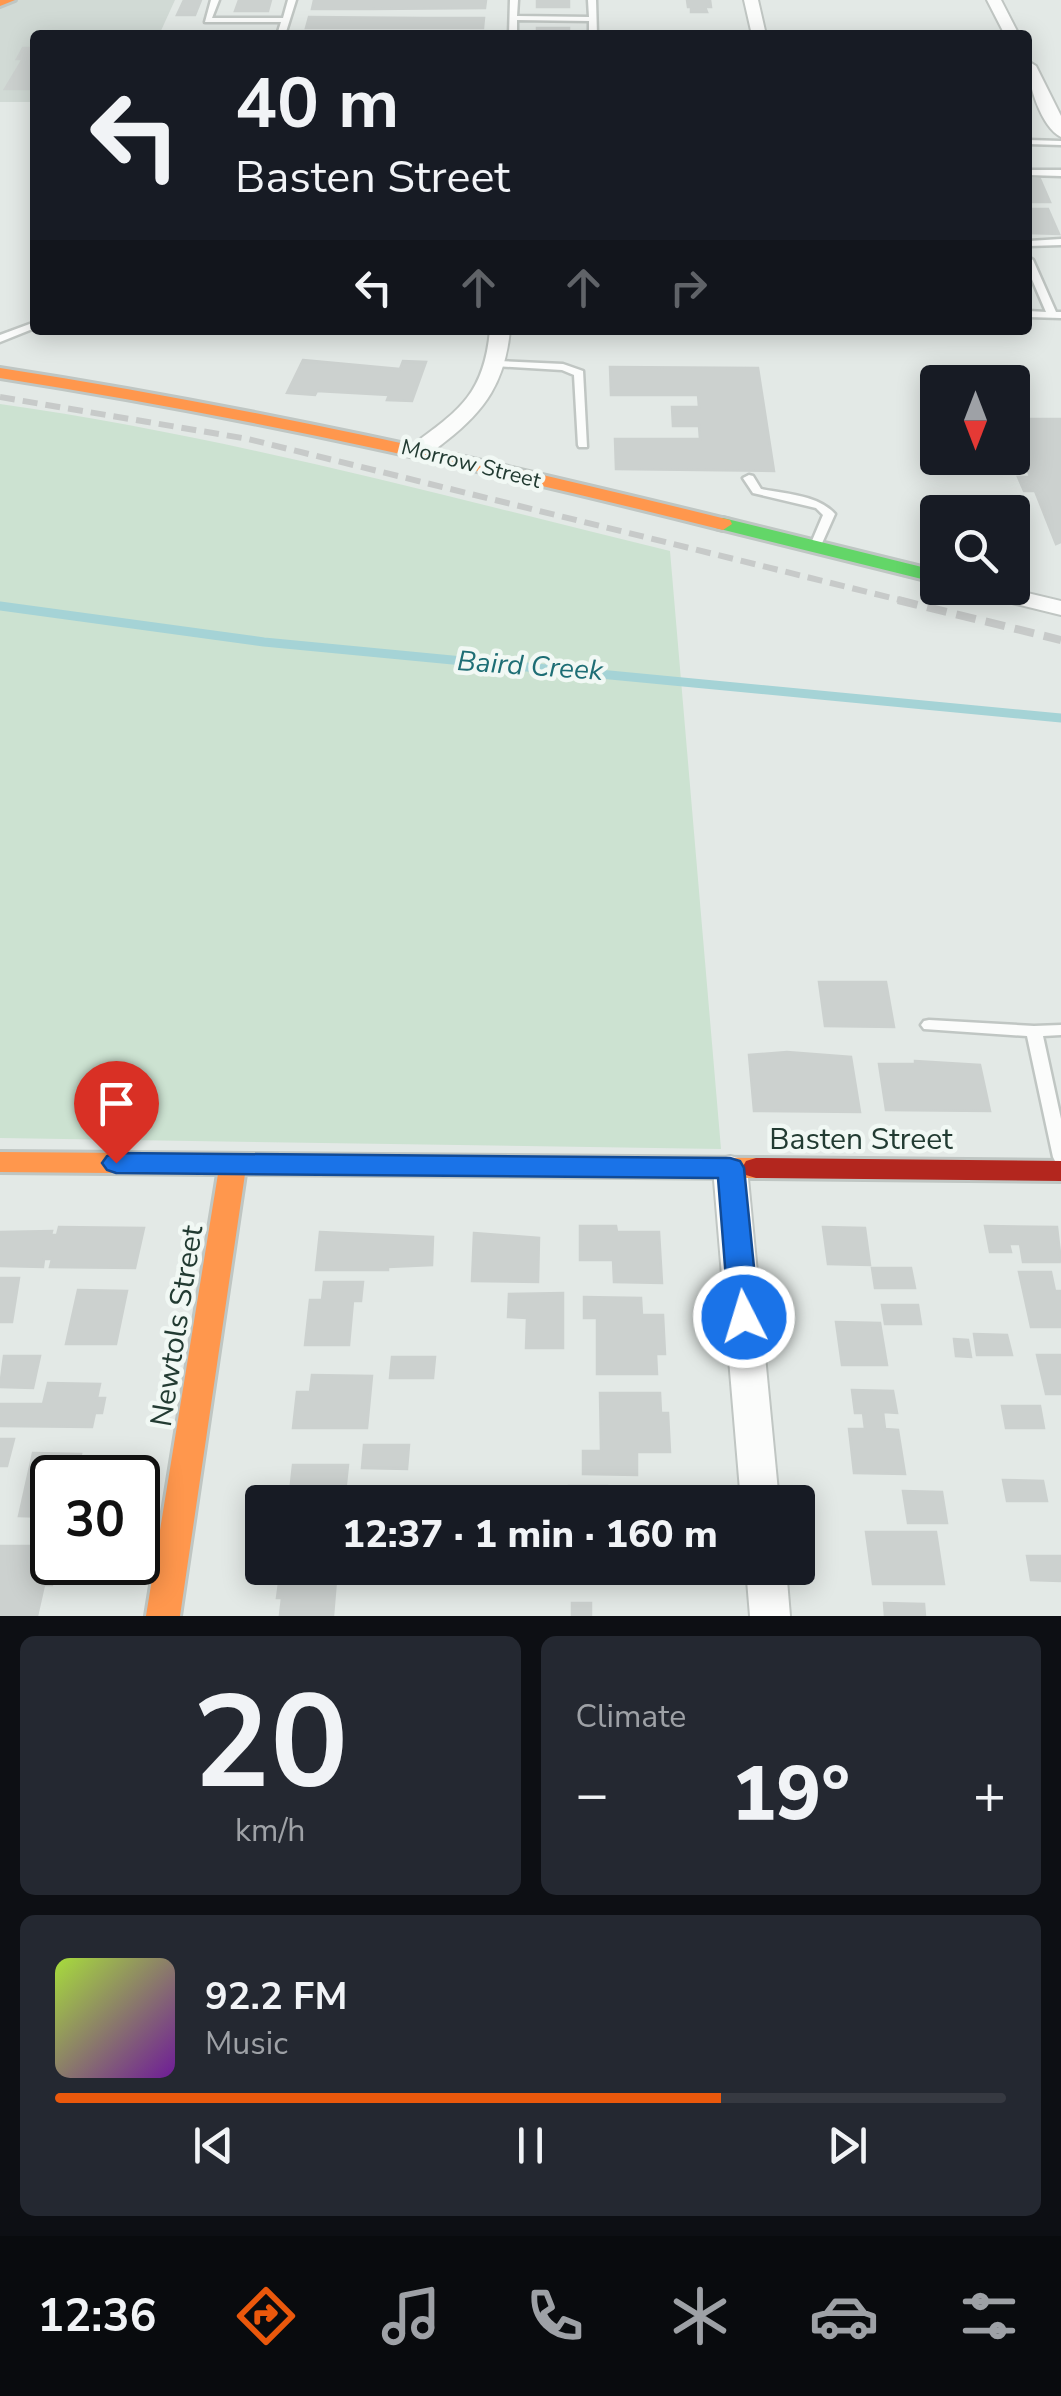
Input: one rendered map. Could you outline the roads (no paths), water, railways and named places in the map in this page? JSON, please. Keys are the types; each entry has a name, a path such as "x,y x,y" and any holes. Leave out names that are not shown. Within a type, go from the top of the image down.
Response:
{"street":[{"path":"0,2 9,0"},
{"path":"751,0 758,30"},
{"path":"994,0 1009,30"},
{"path":"1034,92 1061,92"},
{"path":"1034,92 1055,110 1061,132"},
{"path":"419,451 484,396 498,364 500,335"},
{"name":"Morrow Street","path":"0,373 218,406 920,574"},
{"path":"1030,600 1061,608"},
{"name":"Basten Street","path":"0,1162 1061,1171"},
{"name":"Newtols Street","path":"162,1616 232,1164"},
{"path":"730,1168 758,1485"},
{"path":"767,1585 770,1616"}],"lane":[{"path":"216,0 208,20 286,20"},
{"path":"283,30 292,0"},
{"path":"513,30 514,0"},
{"path":"592,0 593,30"},
{"path":"514,18 593,18"},
{"path":"1032,142 1061,143"},
{"path":"1032,173 1061,173"},
{"path":"1032,244 1061,242"},
{"path":"1032,267 1057,314"},
{"path":"0,339 30,327"},
{"path":"498,364 563,367 579,372 582,445"},
{"path":"749,478 756,491 820,505 830,514 815,548"},
{"path":"930,1025 1061,1030"},
{"path":"1034,1030 1061,1157"}],"waterway":[{"name":"Baird Creek","path":"0,606 264,642 1061,718"}],"railway":[{"path":"0,397 248,439 908,602"},
{"path":"898,600 1061,640"}]}
